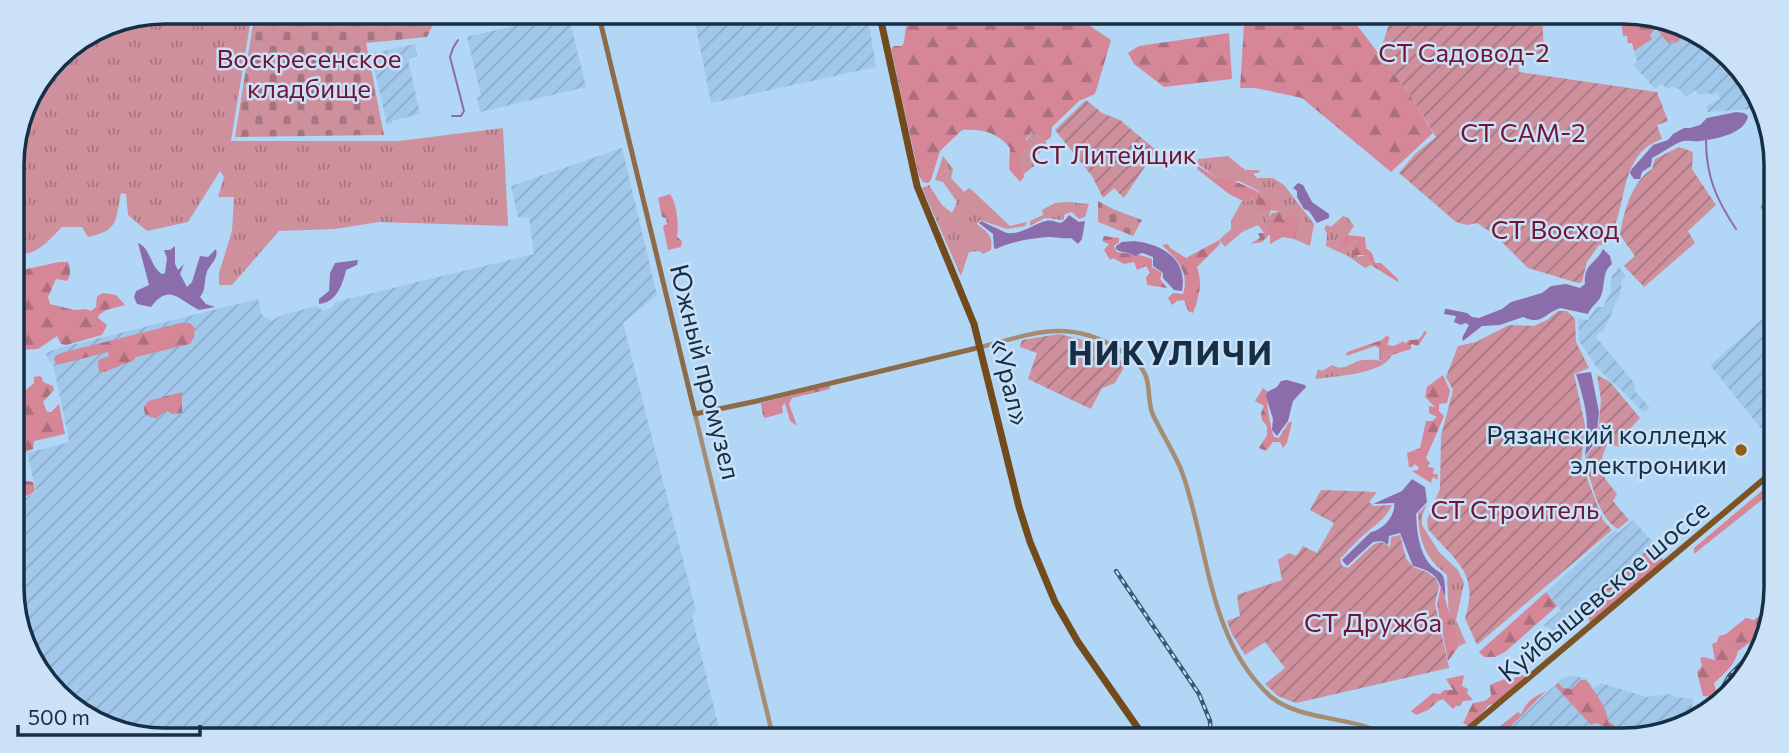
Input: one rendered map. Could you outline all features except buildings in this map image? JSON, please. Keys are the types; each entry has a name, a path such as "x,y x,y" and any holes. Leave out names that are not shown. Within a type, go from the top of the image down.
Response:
{"highway":[{"name":"«Урал»","path":"882,24 917,186 974,324 1019,507 1041,570 1055,602 1078,642 1138,728"}],"main road":[{"name":"Южный промузел","path":"601,24 695,414"},
{"path":"695,414 981,348"},
{"path":"691,398 698,408 709,411"},
{"name":"Куйбышевское шоссе","path":"1472,728 1764,481"}],"street":[{"path":"981,348 1043,331 1074,331 1096,337 1137,364 1147,379 1152,413 1181,471 1225,631 1244,663 1268,693 1280,702 1326,718 1370,728"},
{"path":"699,430 701,418 709,411"},
{"name":"Южный промузел","path":"695,414 771,728"}],"shaded area":[{"path":"522,24 571,24 586,87 480,112 477,98 481,96 467,37"},
{"path":"695,24 869,24 876,67 711,103"},
{"path":"1655,28 1659,29 1676,42 1682,37 1709,54 1735,80 1746,95 1756,118 1751,109 1708,112 1706,106 1720,99 1717,92 1713,95 1700,95 1695,90 1686,97 1673,86 1667,89 1661,83 1655,89 1633,65 1637,62 1634,51 1652,38 1650,35"},
{"path":"415,44 417,56 408,59 420,114 392,121 387,125 371,54"},
{"path":"1736,112 1748,116 1746,122 1736,131 1714,139 1679,142 1652,158 1651,166 1642,172 1640,179 1634,179 1630,173 1653,145 1668,140 1684,128 1700,125 1707,118"},
{"path":"622,148 657,295 623,323 696,611 692,616 719,728 147,727 111,718 95,710 66,687 43,658 35,642 29,624 24,588 24,498 36,491 27,453 69,440 53,363 50,363 46,353 258,299 262,315 271,321 282,315 317,306 323,311 331,308 335,302 534,254 529,218 518,217 511,186"},
{"path":"1298,183 1303,185 1312,202 1329,214 1329,218 1317,223 1309,211 1304,209 1297,197 1297,191 1293,188"},
{"path":"1069,215 1079,222 1085,221 1082,239 1078,244 1071,238 1048,237 1008,244 996,249 993,234 979,223 981,221 1012,233 1050,220 1060,223"},
{"path":"1134,241 1154,246 1171,255 1181,270 1182,291 1174,290 1163,278 1163,273 1153,266 1153,257 1142,253 1135,256 1116,249 1122,242"},
{"path":"138,243 146,249 155,267 162,274 165,273 167,258 164,250 175,246 175,264 178,270 184,264 180,274 187,287 192,282 200,256 208,257 216,249 216,257 207,271 200,297 206,304 215,307 199,310 169,295 151,307 137,304 134,297 136,291 149,285"},
{"path":"1603,249 1610,256 1612,264 1605,275 1601,296 1588,314 1560,308 1539,320 1523,317 1500,325 1482,326 1463,341 1469,325 1454,322 1456,316 1444,314 1447,309 1479,318 1502,309 1511,302 1542,293 1551,286 1566,284 1580,288 1585,284 1588,268"},
{"path":"358,260 357,265 346,270 341,287 334,296 319,304 319,299 329,291 330,273 335,263"},
{"path":"1618,266 1626,276 1622,280 1620,294 1603,332 1599,332 1596,337 1635,384 1635,391 1650,408 1643,412 1598,369 1579,341 1578,319 1588,320 1596,307 1603,307 1610,293 1612,275"},
{"path":"1764,318 1764,432 1710,365"},
{"path":"1591,372 1599,412 1596,441 1585,456 1586,414 1576,374"},
{"path":"1287,380 1306,387 1293,401 1288,421 1277,436 1272,430 1273,419 1266,397 1267,392 1277,387 1281,381"},
{"path":"1412,479 1425,487 1427,502 1416,514 1418,537 1426,559 1443,576 1445,597 1434,576 1413,566 1400,533 1389,536 1388,545 1382,541 1373,542 1347,566 1342,560 1391,517 1394,503 1373,504 1402,491"},
{"path":"1633,520 1654,544 1556,633 1546,627 1544,625 1561,610 1546,592 1615,530 1618,533"},
{"path":"1570,675 1587,679 1593,688 1601,683 1647,697 1671,694 1693,699 1691,711 1669,721 1633,728 1512,728 1511,725 1562,679"}],"green space":[{"path":"165,24 250,24 231,141 399,141 503,128 508,226 379,222 335,229 279,231 232,285 219,285 219,273 232,231 234,197 218,197 224,177 220,171 188,222 147,231 128,215 126,194 121,193 116,217 106,231 88,237 82,227 62,227 46,243 25,253 25,156 35,111 59,72 87,48 129,29"},
{"name":"Воскресенское кладбище","path":"253,24 433,24 427,37 366,43 384,135 235,137"},
{"path":"906,24 1087,24 1111,40 1095,94 1079,101 1052,127 1051,137 1046,141 1032,131 1026,139 1030,147 1023,150 1018,157 1024,177 1020,182 1009,169 1010,148 1000,138 983,131 962,130 940,151 928,183 923,182 919,176 891,49 894,46 902,46"},
{"path":"1356,24 1410,95 1433,133 1391,172 1302,98 1255,88 1240,88 1244,25"},
{"path":"1389,24 1543,24 1544,52 1518,59 1519,72 1657,92 1668,121 1657,125 1662,139 1647,147 1636,158 1612,232 1604,245 1599,245 1587,262 1582,282 1528,268 1496,236 1477,223 1467,225 1456,222 1399,173 1415,154 1436,137 1410,95 1379,55"},
{"path":"1621,24 1656,28 1650,35 1652,39 1634,51 1627,36 1623,36"},
{"path":"1656,29 1682,37 1676,43 1673,40 1669,44"},
{"path":"1229,33 1232,79 1164,87 1134,64 1128,53 1139,46"},
{"name":"СТ Литейщик","path":"1086,100 1102,113 1120,120 1156,150 1124,198 1114,188 1103,198 1092,176 1055,130"},
{"path":"1032,131 1046,141 1046,146 1033,159 1034,166 1023,175 1017,157"},
{"path":"1679,147 1693,152 1692,169 1716,205 1688,231 1695,243 1644,287 1624,266 1635,256 1620,235 1624,217 1634,190 1652,169 1655,159"},
{"path":"943,156 953,169 951,178 964,192 969,188 1010,226 1027,222 1025,226 1007,229 980,220 977,224 989,235 991,250 983,254 979,251 969,252 961,276 922,188 929,185 942,205 952,213 957,202 943,182 935,180"},
{"path":"1228,156 1245,170 1259,170 1260,172 1253,174 1257,178 1273,178 1284,185 1314,224 1310,246 1294,239 1298,230 1283,220 1280,212 1271,210 1268,219 1271,227 1264,233 1258,225 1242,232 1225,247 1219,240 1231,229 1231,221 1242,201 1251,199 1256,202 1261,198 1259,191 1223,176 1217,178 1197,163 1198,159"},
{"path":"1198,166 1217,178 1223,176 1259,192 1261,198 1271,202 1270,210 1259,212 1252,199 1245,202 1229,194 1197,169"},
{"path":"670,194 677,215 677,237 682,241 681,247 668,250 663,226 667,224 666,218 662,217 658,198"},
{"path":"1098,201 1142,220 1133,236 1098,222"},
{"path":"1055,203 1089,204 1085,217 1079,219 1072,212 1065,214 1063,220 1045,218 1030,226 1030,221 1043,215 1042,210"},
{"path":"1280,212 1283,220 1290,214 1299,221 1294,239 1283,237 1270,244 1270,234 1262,242 1250,244 1260,238 1258,233 1264,233 1270,227 1268,219 1272,213"},
{"path":"1343,216 1354,226 1347,236 1352,240 1359,240 1357,257 1366,255 1371,265 1365,268 1326,246 1327,234 1324,228 1327,225 1331,227"},
{"path":"1347,235 1365,237 1366,248 1372,253 1375,263 1381,263 1398,282 1371,265 1366,255 1353,255 1358,240 1352,240 1345,247 1338,245"},
{"path":"1104,236 1119,238 1119,242 1114,246 1117,252 1152,259 1152,267 1162,273 1160,279 1167,288 1147,285 1146,277 1150,273 1146,266 1137,270 1134,262 1124,264 1113,258 1110,260 1104,250 1109,244 1102,241"},
{"path":"1219,240 1220,244 1197,267 1200,290 1193,313 1188,311 1184,300 1172,305 1168,298 1173,293 1183,294 1185,279 1181,266 1162,245 1168,244 1186,258"},
{"path":"68,262 70,274 67,281 56,279 48,297 50,304 91,311 96,307 97,296 103,293 116,295 125,305 106,310 99,315 98,318 107,325 102,335 66,345 61,344 57,336 38,349 25,350 25,269"},
{"name":"СТ Строитель","path":"1558,311 1567,311 1575,319 1576,342 1589,368 1574,374 1585,425 1581,463 1603,520 1612,530 1477,645 1465,618 1469,603 1467,579 1456,559 1428,529 1427,520 1440,489 1441,436 1453,390 1446,377 1458,346 1476,342 1509,325 1534,326"},
{"path":"190,323 195,328 190,344 136,357 133,361 104,372 99,373 98,360 109,356 108,352 57,365 54,360 55,356 61,353"},
{"path":"1424,331 1427,332 1418,346 1411,344 1411,349 1392,355 1390,350 1384,352 1383,361 1379,360 1379,348 1375,346 1346,356 1347,352 1382,340 1386,336 1390,337 1387,345 1394,346 1404,341 1405,344 1409,340 1419,339"},
{"path":"1059,334 1095,343 1126,364 1115,383 1102,388 1091,409 1028,379 1037,353 1020,347 1022,340"},
{"path":"1390,350 1392,355 1387,362 1368,371 1315,379 1318,369 1322,371 1332,365 1343,367 1365,360 1383,361 1384,352"},
{"path":"1443,375 1450,391 1447,403 1439,404 1439,411 1444,416 1426,458 1430,463 1427,467 1434,468 1433,474 1438,474 1437,480 1433,477 1431,483 1412,471 1419,468 1415,464 1409,467 1407,453 1420,448 1426,421 1437,417 1429,413 1429,406 1435,407 1425,397 1427,387"},
{"path":"1597,375 1610,382 1640,418 1630,429 1622,447 1607,444 1601,466 1603,476 1617,494 1613,501 1629,520 1618,529 1611,524 1600,507 1585,458 1597,442 1601,400"},
{"path":"34,377 42,377 43,382 53,386 54,390 43,402 47,412 51,412 59,404 65,434 34,441 33,449 24,452 24,390 34,383"},
{"path":"830,385 830,389 792,398 789,404 797,426 790,421 785,403 782,406 783,413 765,418 763,416 761,403"},
{"path":"1263,388 1267,391 1274,437 1279,438 1289,422 1292,422 1287,443 1283,448 1280,442 1273,442 1266,451 1259,448 1267,435 1267,426 1262,420 1264,406 1255,401"},
{"path":"182,392 182,413 171,414 168,411 156,419 145,413 144,407 148,401"},
{"path":"24,478 33,482 35,491 27,496 24,494"},
{"path":"1764,489 1764,498 1694,554 1694,548"},
{"name":"СТ Дружба","path":"1321,490 1377,492 1369,502 1374,506 1392,505 1383,518 1340,559 1342,566 1348,568 1374,544 1382,542 1390,547 1391,537 1400,535 1406,558 1413,567 1436,579 1439,586 1435,604 1449,668 1296,703 1278,696 1265,684 1285,668 1265,642 1245,655 1227,621 1240,616 1237,595 1282,580 1278,560 1289,553 1296,556 1303,546 1317,553 1334,523 1310,510"},
{"path":"1427,504 1422,525 1439,552 1458,570 1464,583 1456,620 1466,643 1459,646 1449,622 1447,575 1428,555 1420,533 1418,514"},
{"path":"1652,546 1664,561 1590,623 1585,606"},
{"path":"1441,586 1459,646 1448,661 1437,604"},
{"path":"1546,592 1557,606 1505,652 1495,657 1484,657 1479,652"},
{"path":"1762,614 1755,639 1738,651 1732,665 1714,683 1716,691 1712,697 1703,696 1697,672 1702,666 1700,658 1715,660 1712,644 1717,642 1719,636 1726,634 1746,618 1754,620"},
{"path":"1464,675 1462,686 1468,689 1467,693 1473,700 1463,701 1453,709 1443,699 1416,715 1411,711 1433,693 1453,690 1446,679"},
{"path":"1522,675 1525,677 1499,703 1489,705 1470,727 1463,723 1473,703 1485,701 1491,696 1490,685"},
{"path":"1581,680 1586,680 1605,710 1608,721 1615,728 1595,723 1591,725 1555,686 1558,683 1563,688 1571,689"},
{"path":"1546,691 1512,725 1513,728 1499,728 1518,712 1521,714 1531,700"}],"waterway":[{"path":"452,116 461,116 464,111 450,57 458,40"},
{"path":"1706,140 1708,165 1714,187 1736,229"}],"railway":[{"path":"1116,571 1199,694 1210,728"},
{"path":"1722,689 1730,675 1744,661"}],"place":[{"name":"Рязанский колледж электроники","path":"1741,450"}],"district":[{"name":"НИКУЛИЧИ","path":"1171,353"}],"park label":[{"name":"СТ Садовод-2","path":"1464,53"},
{"name":"СТ САМ-2","path":"1523,133"},
{"name":"СТ Восход","path":"1555,230"}]}
